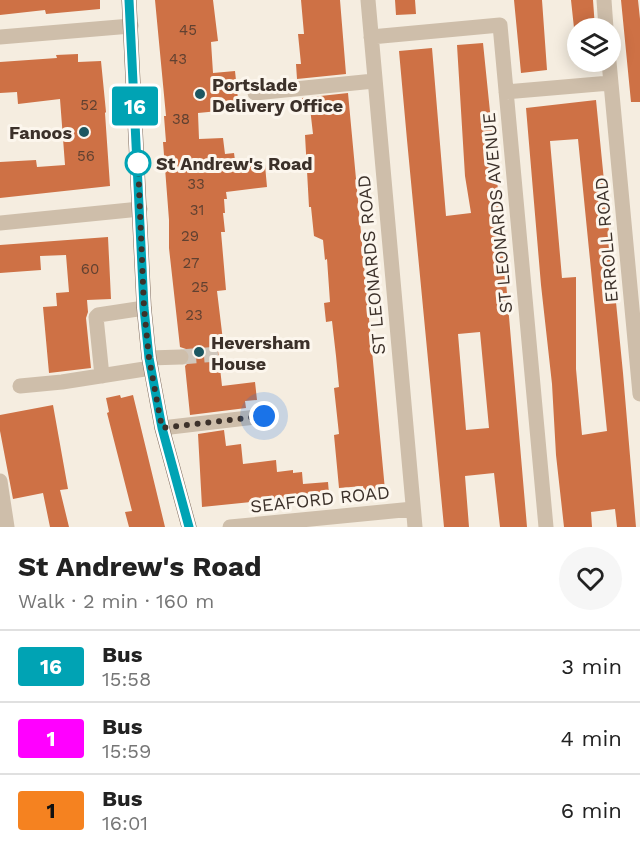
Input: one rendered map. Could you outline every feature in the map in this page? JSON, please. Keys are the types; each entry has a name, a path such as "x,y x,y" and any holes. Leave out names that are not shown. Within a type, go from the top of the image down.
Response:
{"main road":[{"path":"129,0 144,308 150,363 162,428 189,527"}],"street":[{"name":"ST LEONARDS ROAD","path":"368,0 415,527"},
{"path":"604,0 605,18"},
{"name":"ST LEONARDS AVENUE","path":"371,37 500,25 546,527"},
{"path":"0,37 131,26"},
{"name":"ERROLL ROAD","path":"609,72 640,394"},
{"path":"255,93 374,81"},
{"path":"506,92 610,83"},
{"path":"0,223 140,209"},
{"path":"102,376 96,317 100,314 144,308"},
{"path":"20,386 102,376 181,357"},
{"path":"162,428 264,416"},
{"path":"0,481 8,527"},
{"name":"SEAFORD ROAD","path":"230,527 413,509"}],"building":[{"path":"0,0 100,0 100,9 46,14 45,10 0,15"},
{"path":"155,0 213,0 218,41 211,42 213,73 235,71 239,109 198,113 199,139 223,138 225,154 234,153 236,168 265,165 267,187 226,192 225,213 223,213 225,232 221,232 226,290 217,291 224,349 218,350 222,386 255,382 257,400 245,401 246,408 190,415 185,366 191,356 186,349 180,347 169,248 163,142 166,142 164,116 166,116"},
{"path":"301,0 340,0 346,74 297,79 296,64 301,64 298,34 304,34"},
{"path":"395,0 415,0 416,14 396,15"},
{"path":"514,0 542,0 547,70 521,73"},
{"path":"571,0 593,0 594,18 573,18"},
{"path":"621,0 638,0 640,102 631,102"},
{"path":"483,43 527,527 500,527 494,473 465,476 469,527 444,527 399,51 432,48 446,216 471,213 465,176 457,45","holes":["480,332 489,428 466,430 458,334"]},
{"path":"78,54 78,62 101,61 110,186 0,198 0,162 36,160 37,167 65,165 60,99 18,104 17,92 0,93 0,62 57,58 56,55"},
{"path":"348,93 385,490 364,492 363,486 339,488 334,435 339,434 334,388 339,387 332,321 326,322 324,303 330,302 327,259 325,260 323,240 314,236 311,207 309,207 305,135 313,134 310,108 303,109 302,98"},
{"path":"596,100 636,527 617,527 615,509 591,512 592,527 564,527 526,108","holes":["578,139 607,431 582,435 576,369 576,277 562,278 550,141"]},
{"path":"108,237 111,299 87,300 86,318 91,368 49,373 43,307 57,306 56,293 69,292 66,255 40,256 41,270 0,273 0,245"},
{"path":"120,395 121,398 133,395 165,527 129,527 125,512 132,511 107,413 109,412 106,398"},
{"path":"53,405 68,489 60,490 69,527 50,527 43,493 13,499 0,431 0,415"},
{"path":"224,430 226,446 241,444 243,464 276,460 277,472 293,470 293,473 302,472 303,484 328,482 329,494 202,507 198,434"}],"tunnel":[{"path":"181,357 218,354"}],"bus line":[{"name":"16","path":"129,0 144,308 149,358 162,428 189,527"}],"place":[{"name":"Portslade Delivery Office","path":"200,94"},
{"name":"Fanoos","path":"84,132"},
{"name":"St Andrew's Road","path":"138,163"},
{"name":"Heversham House","path":"199,352"}],"route":[{"path":"138,163 144,308 149,358 162,428 264,416"}]}
